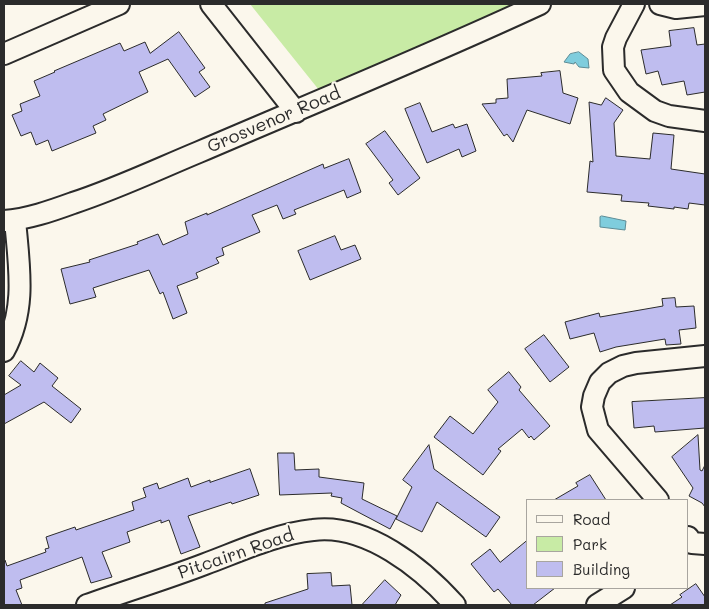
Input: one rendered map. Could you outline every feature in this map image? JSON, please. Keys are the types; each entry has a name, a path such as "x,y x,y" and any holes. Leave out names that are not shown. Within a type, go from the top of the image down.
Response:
{"street":[{"path":"4,54 120,4"},
{"path":"211,4 296,112"},
{"name":"Grosvenor Road","path":"10,221 52,211 95,196 296,112 540,4"},
{"path":"634,4 613,47 614,70 629,92 654,111 669,116 705,122"},
{"path":"660,4 676,8 705,5"},
{"path":"4,352 11,338 18,315 20,288 10,221"},
{"path":"657,499 598,430 592,407 594,396 600,382 609,373 623,366 705,356"},
{"name":"Pitcairn Road","path":"87,605 196,568 273,539 314,529 338,530 380,544 400,556 442,591 455,605"},
{"path":"597,605 622,589"}],"green space":[{"path":"250,4 519,4 319,90"}],"water":[{"path":"579,52 588,59 589,68 579,67 575,62 574,64 564,62 570,54"},
{"path":"600,217 626,221 625,230 600,227"}],"building":[{"path":"694,28 697,45 705,44 705,92 687,95 684,81 662,85 658,71 646,74 641,50 671,46 669,31"},
{"path":"179,32 205,68 199,72 210,87 195,97 168,59 139,72 148,92 103,114 106,120 93,126 96,133 52,151 48,140 36,145 31,132 21,136 12,115 22,111 20,104 40,96 34,81 120,43 124,51 145,42 150,53"},
{"path":"560,71 563,93 578,98 570,124 527,110 513,142 507,134 504,136 482,104 496,103 496,99 508,98 507,79 542,76 541,73"},
{"path":"606,98 623,110 614,123 616,156 650,159 653,133 674,135 671,169 705,174 705,205 689,203 688,209 674,207 674,209 648,206 649,203 621,201 622,195 587,192 590,161 593,162 589,102 601,105"},
{"path":"420,103 432,132 453,124 455,128 467,124 476,151 462,157 459,149 427,163 405,109"},
{"path":"385,131 420,178 398,195 389,183 393,180 366,144"},
{"path":"349,159 361,192 347,198 344,190 294,210 296,214 283,219 277,205 252,215 260,232 222,248 224,255 216,258 219,263 196,273 198,278 177,286 187,313 173,319 163,292 160,294 149,270 93,288 96,297 70,304 61,269 90,262 89,260 138,244 137,242 158,234 163,245 188,234 185,222 207,213 207,215 323,164 324,168"},
{"path":"335,236 341,250 355,245 361,259 310,280 298,251"},
{"path":"675,298 676,307 694,306 696,328 679,330 681,344 666,345 665,339 616,347 600,352 594,333 570,339 565,322 599,313 600,317 663,306 662,299"},
{"path":"544,335 569,367 550,382 525,349"},
{"path":"21,361 34,372 40,363 58,378 52,386 81,409 71,423 44,402 4,424 4,395 21,385 9,376"},
{"path":"509,372 521,387 519,390 550,426 534,440 531,436 529,438 522,429 498,449 501,451 483,475 434,437 450,416 473,434 498,402 488,390"},
{"path":"705,398 705,428 655,432 654,426 634,428 632,402"},
{"path":"698,435 700,470 702,471 705,465 705,507 702,503 689,496 693,488 672,457"},
{"path":"429,445 434,469 500,517 486,537 437,502 422,532 396,519 412,487 403,480"},
{"path":"278,453 294,453 295,470 319,469 319,477 364,483 362,499 397,516 390,529 341,503 342,498 331,496 332,493 280,495"},
{"path":"250,469 259,495 188,516 200,547 181,554 169,520 161,523 161,520 127,532 130,542 102,552 112,577 91,583 82,557 20,580 22,588 16,590 22,605 4,605 4,560 7,566 46,552 45,549 49,548 46,537 75,527 76,530 134,510 132,502 146,497 143,488 157,483 159,489 188,478 191,487"},
{"path":"590,475 605,499 556,499 578,486 576,483"},
{"path":"526,542 526,589 554,589 533,605 512,605 498,589 494,592 471,564 490,549 500,562"},
{"path":"331,573 332,586 350,585 352,605 265,605 265,603 308,589 307,574"},
{"path":"385,580 401,595 395,605 362,605"},
{"path":"696,584 705,597 705,605 670,605 682,597 680,595"}]}
